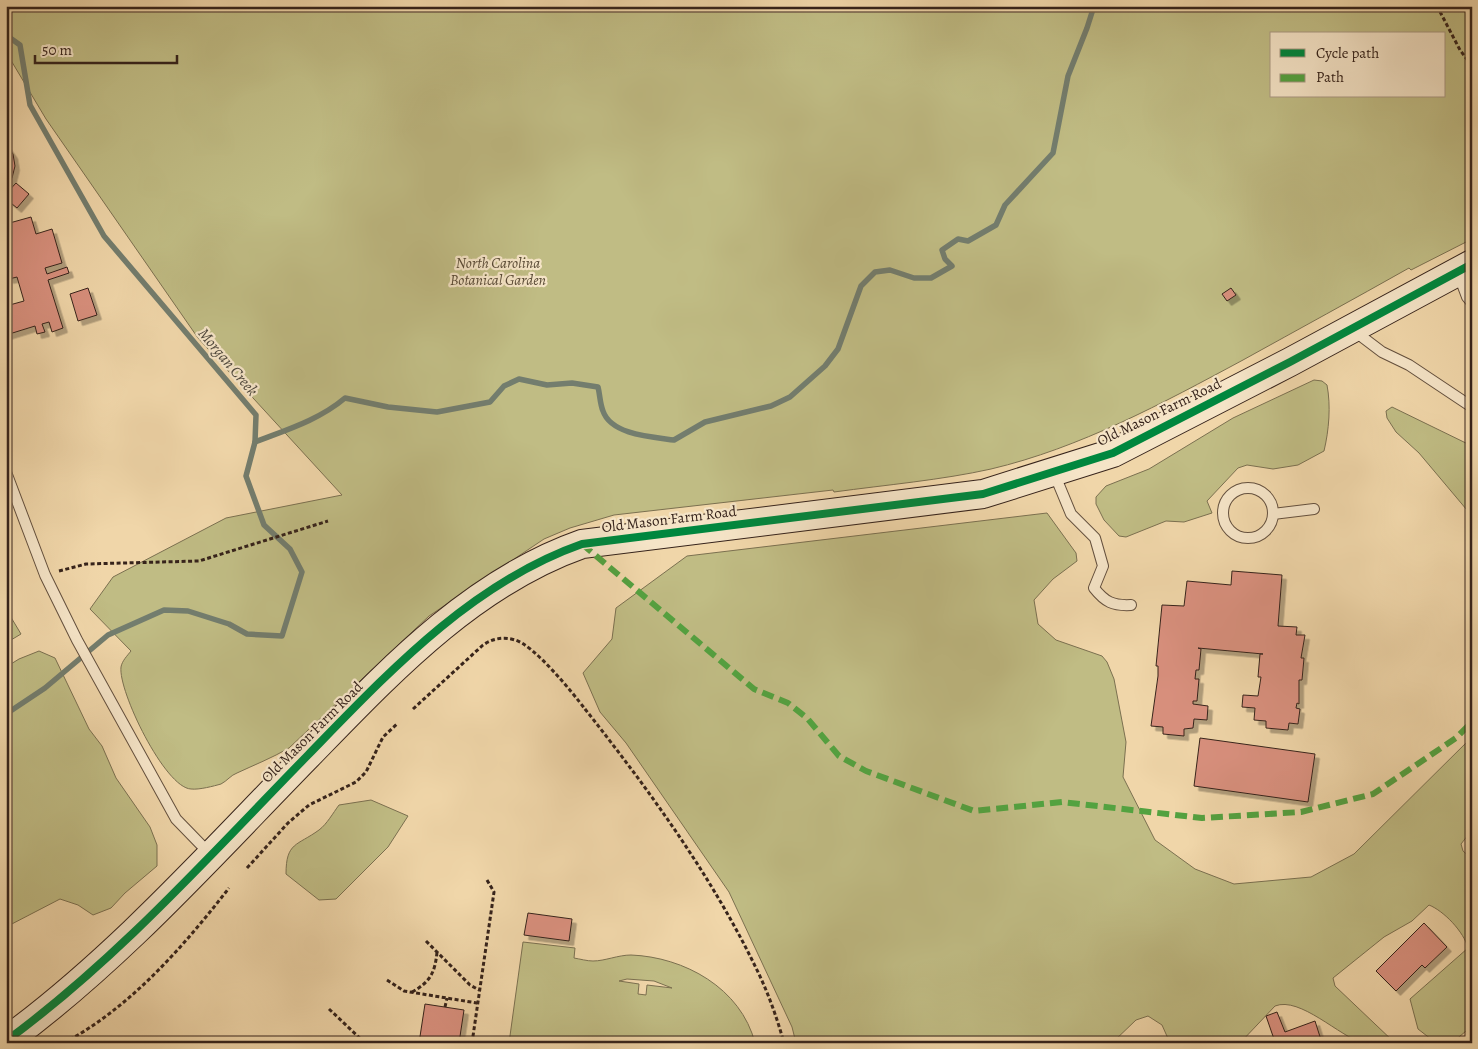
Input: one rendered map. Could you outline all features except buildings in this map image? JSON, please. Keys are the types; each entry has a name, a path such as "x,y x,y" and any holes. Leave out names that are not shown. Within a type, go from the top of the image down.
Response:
{"street":[{"name":"Old Mason Farm Road","path":"6,1041 43,1014 85,978 211,855 354,708 445,623 512,575 556,553 582,544 983,494 1113,453 1465,268"}],"lane":[{"path":"1465,268 1467,297 1472,303"},
{"path":"1352,328 1382,352 1409,365 1472,407"},
{"path":"6,472 45,575 77,640 176,819 211,855"},
{"path":"1054,472 1070,514 1095,538 1102,566 1094,588 1102,598 1115,606 1131,605"},
{"path":"1248,488 1263,493 1269,499 1273,514 1272,522 1260,535 1243,538 1228,530 1222,514 1227,498 1240,489 1248,488"},
{"path":"1273,514 1314,509"}],"path":[{"path":"1437,6 1460,50 1472,66"},
{"path":"45,575 86,564 199,560 328,521"},
{"path":"413,709 493,638 516,640 543,660 567,686 628,763 683,841 757,968 784,1043"},
{"path":"247,868 288,823 309,805 356,782 366,772 383,737 397,724"},
{"path":"472,1043 494,892 488,880"},
{"path":"64,1043 105,1017 152,975 184,944 229,888"},
{"path":"426,941 470,986 479,990"},
{"path":"411,992 430,980 436,964 437,952"},
{"path":"387,980 397,988 411,992 477,1003"},
{"path":"445,1008 446,998"},
{"path":"330,1009 365,1043"}],"green space":[{"name":"North Carolina Botanical Garden","path":"6,6 1472,6 1472,239 1411,270 1409,268 1152,408 1089,437 1024,460 972,473 913,482 614,515 570,528 544,539 429,616 289,748 235,774 221,784 191,789 180,784 169,773 145,737 135,716 122,679 121,667 131,651 90,609 113,577 226,518 342,495 198,338 46,119 6,52"},
{"path":"1314,380 1322,381 1327,385 1329,418 1324,451 1298,465 1273,469 1247,465 1238,468 1207,501 1212,513 1184,522 1166,521 1126,537 1119,536 1104,520 1096,504 1096,497 1106,486 1149,469 1233,418"},
{"path":"1392,407 1472,446 1472,516 1419,453 1396,432 1387,418 1386,411"},
{"path":"1047,513 1076,553 1077,561 1053,579 1034,600 1038,624 1056,640 1102,656 1107,662 1114,679 1126,742 1123,777 1155,840 1195,869 1234,884 1311,877 1354,854 1472,737 1472,830 1461,844 1463,851 1472,859 1472,1026 1453,1042 1436,1043 1418,1029 1410,999 1468,948 1462,935 1453,923 1441,912 1429,905 1412,921 1384,937 1333,978 1335,986 1395,1043 1363,1043 1308,1012 1285,1004 1275,1006 1240,1043 1170,1043 1162,1025 1148,1016 1136,1020 1112,1043 796,1043 792,1027 729,892 626,743 600,712 583,673 612,639 616,608 687,556"},
{"path":"6,609 21,634 6,643"},
{"path":"39,651 55,658 89,729 102,746 116,778 150,827 157,845 157,866 125,893 111,908 93,915 78,905 60,899 6,927 6,667 19,659"},
{"path":"371,800 408,816 388,847 336,899 319,900 286,874 288,856 291,850 294,846 322,828 339,805"},
{"path":"523,942 575,948 574,958 586,960 598,961 631,955 651,957 690,969 708,979 737,1006 748,1024 755,1043 509,1043","holes":["627,979 654,981 672,988 647,985 646,995 638,994 639,984 619,981"]}],"waterway":[{"path":"255,442 313,418 345,398 388,407 437,412 490,402 504,386 519,379 547,385 572,383 598,387 603,411 607,419 615,425 623,430 644,436 674,440 705,422 771,406 790,397 825,366 838,349 861,286 875,272 890,270 914,278 931,278 952,266 945,259 942,250 958,239 968,241 996,225 1005,205 1053,153 1068,76 1094,6"},
{"name":"Morgan Creek","path":"6,35 20,45 30,105 104,236 256,415 255,442 246,476 264,525 290,549 302,572 282,636 247,634 229,624 188,611 164,610 108,635 45,688 6,714"}],"marked path":[{"path":"582,544 754,689 788,703 807,718 839,756 866,771 974,811 1062,802 1202,818 1301,812 1373,794 1456,738 1472,722"}],"cycle path":[{"path":"6,1041 87,976 125,941 338,724 433,633 468,606 504,582 542,561 582,544 983,494 1113,453 1290,362 1472,264"}]}
